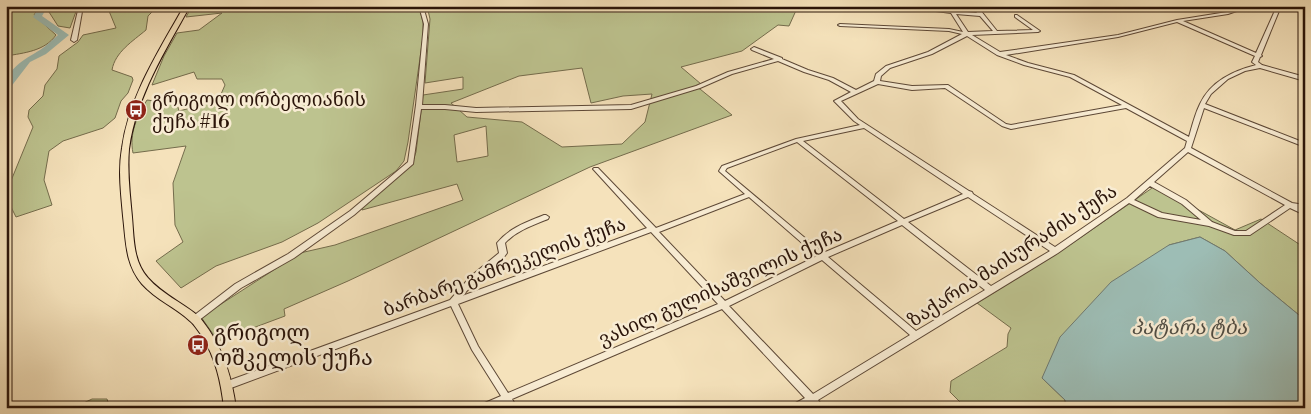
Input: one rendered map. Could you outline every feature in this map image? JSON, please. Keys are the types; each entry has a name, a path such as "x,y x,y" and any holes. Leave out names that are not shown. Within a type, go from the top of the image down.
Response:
{"main road":[{"path":"187,6 144,85 133,114 127,142 124,171 130,246 136,268 145,281 195,319 222,360 228,385 230,408"}],"street":[{"path":"74,40 81,6"},
{"path":"195,319 238,286 291,256 352,213 410,163 418,107 426,24 420,6"},
{"path":"900,6 982,16"},
{"path":"953,13 959,6"},
{"path":"974,6 995,32"},
{"path":"999,54 1118,36 1177,21 1228,13 1249,6"},
{"path":"1279,6 1255,62 1260,66 1305,79"},
{"path":"953,13 966,34 999,54 1026,64 1072,76 1191,141"},
{"path":"840,25 949,30 966,34 1038,31 1017,16"},
{"path":"1177,21 1259,56"},
{"path":"877,82 878,75 888,67 930,53 966,34"},
{"path":"754,49 758,52 780,58 806,71 831,79 855,92"},
{"path":"418,107 476,110 556,107 614,108 631,106 698,87 730,73 780,58"},
{"path":"1260,66 1243,70 1226,78 1209,93 1202,105 1188,150 1305,213"},
{"path":"1055,251 865,126 844,110 837,101 877,82 912,88 946,86 1004,125 1011,127 1128,106"},
{"path":"1202,105 1305,145"},
{"path":"865,126 798,140 724,167 722,171 916,336"},
{"path":"798,140 990,290"},
{"name":"ზაქარია მაისურაძის ქუჩა","path":"795,408 812,400 1055,251 1129,200 1188,150"},
{"path":"596,169 820,408"},
{"path":"1150,183 1190,205 1210,224"},
{"name":"ვასილ გულისაშვილის ქუჩა","path":"483,408 724,305 821,257 970,194"},
{"name":"ბარბარე გამრეკელის ქუჩა","path":"228,385 749,195"},
{"path":"1129,200 1160,215 1210,224 1229,232 1244,234 1290,205 1305,207"},
{"path":"513,408 475,348 452,302 480,273 500,258 504,253 501,243 506,237 546,217"}],"green space":[{"path":"6,6 40,6 34,15 56,35 40,48 6,56"},
{"path":"54,6 78,6 70,28 58,26 49,12"},
{"path":"91,6 158,6 148,16 146,30 125,47 114,64 112,70 132,77 133,80 128,93 121,101 115,118 103,128 63,141 49,151 44,180 52,205 16,217 6,197 6,193 33,127 28,117 29,110 43,96 45,85 57,69 59,56 78,42 83,35 116,28 109,11 92,10"},
{"path":"192,6 419,6 423,22 423,37 408,142 404,161 396,171 318,223 282,242 216,266 181,288 156,261 183,242 175,225 173,183 186,146 133,153 132,139 137,119 147,100 177,104 179,111 218,101 225,85 222,79 197,79 194,72 152,85 164,56 177,33 199,30 222,13 186,17"},
{"path":"427,6 798,6 789,26 778,25 742,51 681,67 701,84 694,87 700,89 732,115 590,167 348,281 284,309 285,316 218,341 201,317 300,253 335,245 463,200 457,184 362,210 362,207 412,164 416,152 423,95 463,89 463,77 425,83 430,19","holes":["582,68 591,103 623,96 652,94 645,122 622,144 562,147 522,122 467,117 451,103 519,76","486,126 488,156 457,162 454,135"]},
{"path":"1155,186 1235,230 1261,219 1305,248 1305,320 1225,251 1200,237 1169,245 1042,378 1065,400 1066,408 966,408 950,392 951,381 1007,347 1008,334 1011,328 977,303 1058,253"},
{"path":"92,399 107,399 110,408 73,408"}],"water":[{"name":"პატარა ტბა","path":"1200,237 1225,251 1305,320 1305,408 1066,408 1065,400 1042,378 1060,337 1111,282 1169,245"}],"waterway":[{"path":"6,86 27,60 43,52 64,35 37,17 44,6"}],"place":[{"name":"გრიგოლ ორბელიანის ქუჩა #16","path":"136,110"},
{"name":"გრიგოლ ოშკელის ქუჩა","path":"198,345"}]}
